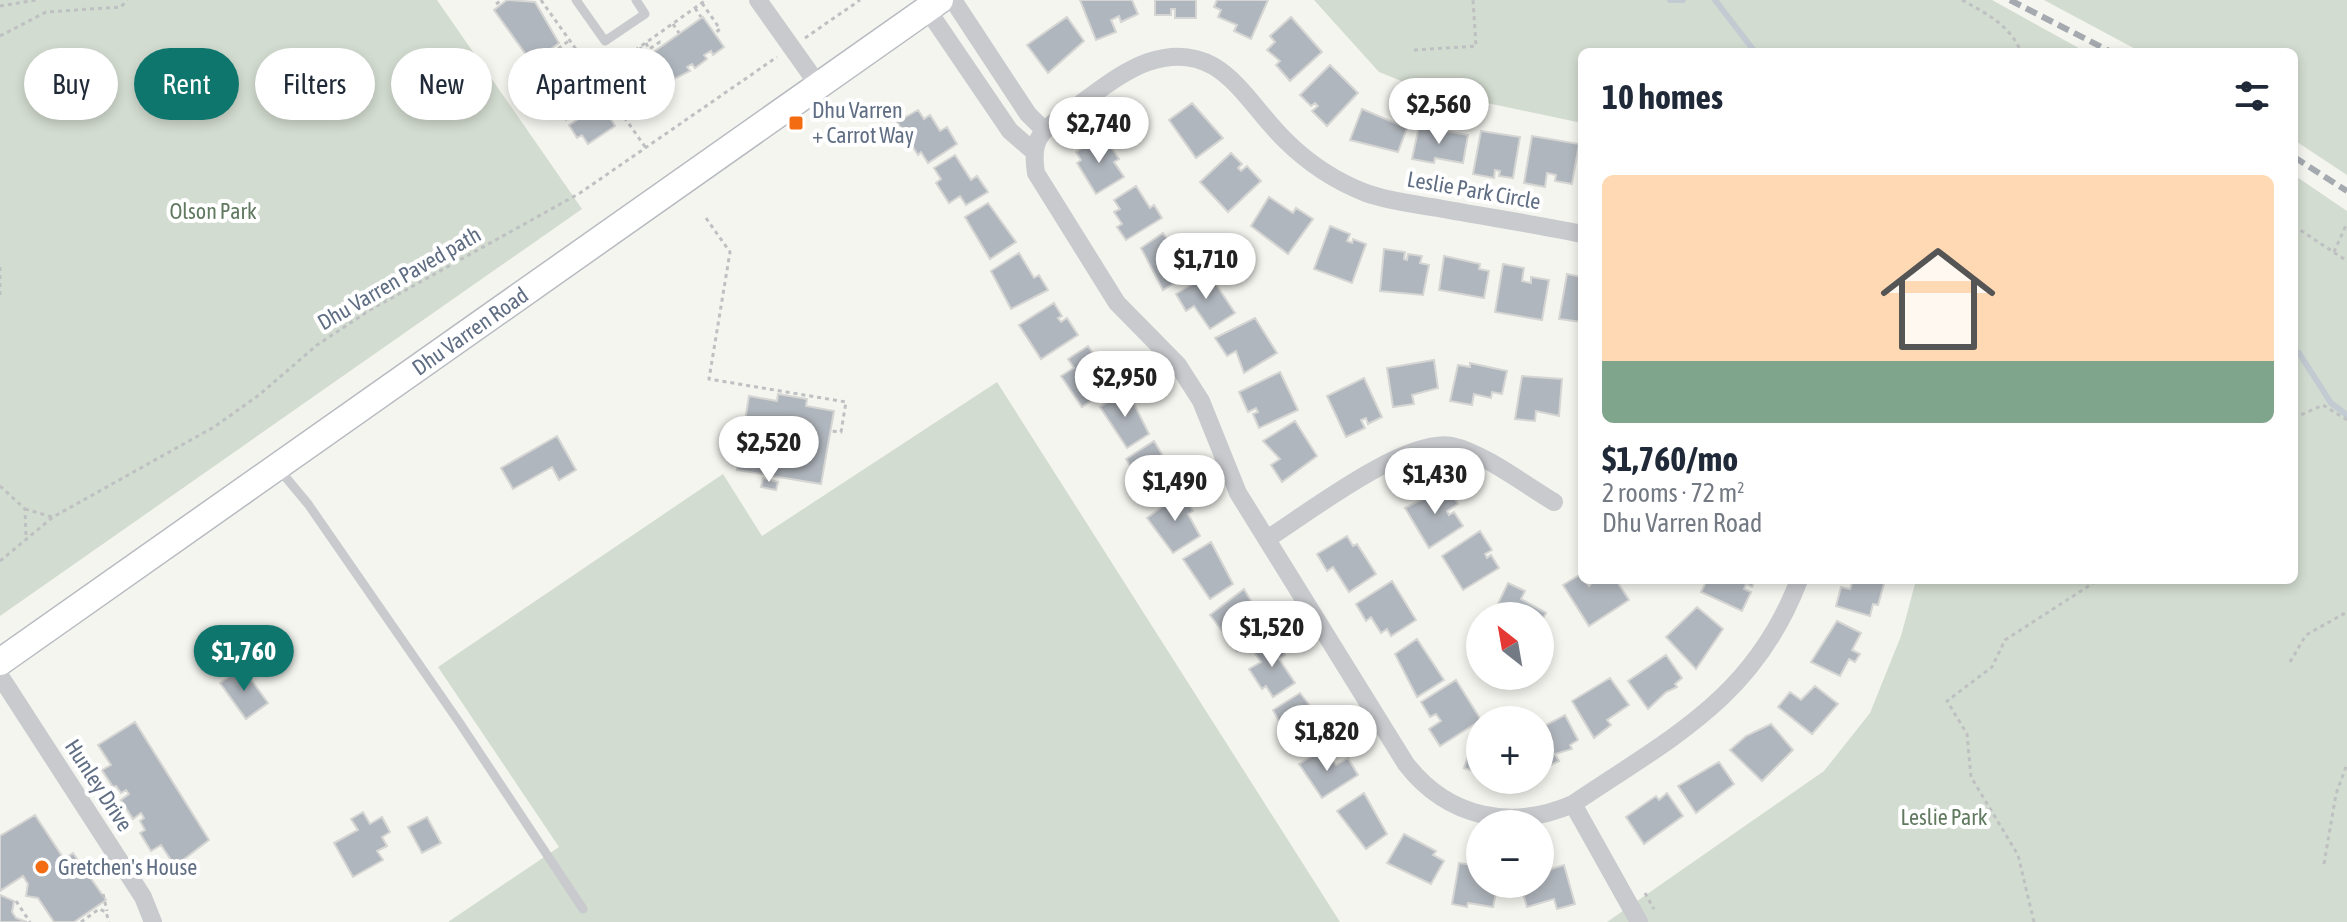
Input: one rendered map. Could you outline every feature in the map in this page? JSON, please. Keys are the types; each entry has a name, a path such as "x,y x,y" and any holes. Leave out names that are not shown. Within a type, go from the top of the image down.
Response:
{"main road":[{"name":"Dhu Varren Road","path":"0,662 934,5"}],"street":[{"path":"758,0 819,86"},
{"path":"953,0 1028,114 1044,130"},
{"path":"934,5 1010,131 1032,150 1036,173 1117,303 1178,365 1201,401 1238,493 1406,764 1425,786 1461,809 1494,818 1535,816 1573,804 1686,727 1738,685 1768,643 1797,584"},
{"name":"Leslie Park Circle","path":"1032,150 1044,130 1132,69 1158,60 1186,58 1211,65 1231,77 1300,154 1332,177 1359,190 1405,202 1578,233"},
{"path":"985,94 1006,80"},
{"path":"1267,539 1402,454 1429,446 1455,446 1554,502"},
{"name":"Hunley Drive","path":"0,676 143,897 153,922"},
{"path":"1573,804 1639,922"}],"lane":[{"path":"576,0 605,41 645,14 636,0"},
{"path":"277,467 308,504 459,722 583,909"}],"path":[{"path":"0,6 36,0"},
{"path":"0,36 46,12 121,7 127,0"},
{"path":"496,4 502,0"},
{"path":"541,0 575,48"},
{"path":"640,47 706,0"},
{"path":"802,41 860,0"},
{"path":"1414,50 1476,46 1473,0"},
{"path":"1962,0 1996,19 2010,32 2019,48"},
{"path":"702,3 720,29 715,33"},
{"path":"695,8 701,17"},
{"path":"544,14 549,11"},
{"path":"673,24 679,33"},
{"path":"559,48 570,40"},
{"path":"646,43 649,49 660,42 663,45"},
{"name":"Dhu Varren Paved path","path":"0,561 53,517 214,427 330,336 539,217 646,148 780,55"},
{"path":"626,120 646,148"},
{"path":"706,218 730,252 709,379 846,402 841,432 830,431"},
{"path":"2334,252 2347,223"},
{"path":"2298,229 2347,261"},
{"path":"0,267 0,299"},
{"path":"2298,416 2323,405 2347,420"},
{"path":"0,486 25,509 53,517"},
{"path":"25,509 26,537"},
{"path":"2034,922 2018,855 1971,777 1967,734 1947,701 1992,667 2005,640 2092,584"},
{"path":"2290,662 2306,635 2347,612"},
{"path":"2324,864 2336,794 2347,764"},
{"path":"103,894 109,922"},
{"path":"16,901 30,922"},
{"path":"81,922 99,909 108,915"}],"green space":[{"name":"Olson Park","path":"0,0 437,0 470,48 391,48 391,120 492,120 492,79 508,102 508,120 520,120 582,209 0,616"},
{"path":"1314,0 1992,0 2079,48 1578,48 1578,122 1421,89 1379,72"},
{"path":"2044,0 2347,0 2347,175 2298,143 2298,48 2134,48"},
{"name":"Leslie Park","path":"2298,178 2347,211 2347,922 1607,922 1824,771 1870,713 1901,636 1915,584 2298,584"},
{"path":"997,382 1340,922 448,922 559,847 438,667 723,474 762,536"}],"building":[{"path":"507,0 535,2 559,43 552,48 521,48 494,10"},
{"path":"1080,0 1132,0 1138,14 1121,22 1119,16 1111,20 1116,32 1096,40"},
{"path":"1155,0 1196,0 1196,18 1175,18 1175,9 1171,9 1171,15 1155,15"},
{"path":"1217,0 1268,0 1251,39 1234,31 1237,25 1218,17 1221,10 1214,7"},
{"path":"703,17 724,47 713,55 711,51 704,55 707,59 695,68 692,64 687,67 690,71 675,78 675,48 659,48"},
{"path":"1067,17 1084,41 1048,73 1027,45"},
{"path":"1291,17 1322,52 1290,81 1276,65 1280,61 1267,50 1275,42 1270,36"},
{"path":"1330,65 1358,93 1327,126 1312,111 1318,106 1315,103 1311,106 1300,95"},
{"path":"1192,103 1223,138 1196,158 1169,120"},
{"path":"1362,109 1407,128 1398,152 1350,140"},
{"path":"918,110 924,119 930,115 940,131 947,127 957,144 928,163 921,152 918,155 897,122"},
{"path":"577,120 611,120 615,126 588,144 582,135 577,138 569,125"},
{"path":"1419,126 1468,135 1463,163 1435,158 1434,163 1412,159"},
{"path":"1481,131 1520,137 1513,178 1499,176 1500,171 1495,170 1494,178 1473,174"},
{"path":"1103,135 1119,159 1114,162 1124,177 1096,194 1077,163 1081,160 1076,152"},
{"path":"1532,136 1578,144 1572,184 1555,181 1556,175 1547,173 1545,187 1524,183"},
{"path":"1231,153 1242,164 1238,168 1241,171 1247,166 1261,181 1228,212 1200,182"},
{"path":"955,155 971,180 977,176 988,192 966,205 960,196 949,203 936,183 941,179 934,168"},
{"path":"1136,186 1150,208 1154,205 1162,218 1126,240 1117,227 1122,224 1114,212 1120,209 1114,200"},
{"path":"1269,197 1293,213 1296,208 1313,219 1288,254 1251,226"},
{"path":"988,203 1016,242 990,259 965,217"},
{"path":"1330,226 1350,234 1347,241 1352,243 1353,239 1366,244 1352,283 1314,269"},
{"path":"1163,233 1190,273 1163,290 1141,248"},
{"path":"1384,249 1405,252 1404,259 1407,260 1408,254 1422,256 1420,263 1429,265 1423,295 1380,291"},
{"path":"1019,253 1034,278 1039,275 1048,290 1011,309 991,271"},
{"path":"1444,256 1480,264 1479,269 1489,271 1484,298 1439,290"},
{"path":"1503,264 1524,268 1522,281 1531,283 1531,277 1549,280 1542,320 1495,312"},
{"path":"1209,274 1235,313 1210,329 1194,306 1186,311 1176,294"},
{"path":"1567,274 1578,276 1578,321 1559,319"},
{"path":"1054,303 1062,316 1058,318 1061,322 1067,318 1078,335 1041,359 1019,325"},
{"path":"1255,318 1277,353 1244,373 1236,351 1227,356 1215,338"},
{"path":"1088,346 1099,362 1093,366 1101,383 1096,386 1101,394 1082,407 1061,376 1074,368 1068,359"},
{"path":"1434,360 1438,388 1412,395 1414,404 1393,407 1387,368"},
{"path":"1470,363 1507,371 1502,394 1492,392 1491,398 1474,394 1472,405 1450,401 1458,365 1470,367"},
{"path":"1280,372 1298,410 1259,428 1253,414 1258,412 1256,408 1248,412 1239,392"},
{"path":"1522,376 1562,379 1559,416 1536,411 1535,421 1515,419"},
{"path":"1364,378 1382,417 1368,424 1366,418 1361,420 1365,428 1346,437 1327,396"},
{"path":"1127,390 1149,434 1127,448 1100,407"},
{"path":"778,394 807,399 806,406 834,411 821,484 737,470 749,396 777,401"},
{"path":"1295,421 1317,456 1282,482 1271,465 1280,459 1263,441"},
{"path":"557,436 576,470 559,480 552,467 513,489 501,468"},
{"path":"1154,441 1173,473 1170,475 1175,484 1151,499 1126,459"},
{"path":"763,478 778,482 776,490 761,487"},
{"path":"1447,486 1458,504 1447,511 1449,515 1454,512 1463,526 1429,548 1405,508"},
{"path":"1182,492 1193,511 1188,514 1200,536 1173,553 1147,518"},
{"path":"1480,531 1492,550 1485,554 1487,558 1491,555 1499,568 1463,590 1442,556"},
{"path":"1347,536 1353,546 1357,544 1376,574 1349,592 1333,567 1327,571 1317,554"},
{"path":"1211,542 1233,584 1210,599 1183,559"},
{"path":"1578,576 1578,584 1619,584 1629,600 1589,626 1563,585"},
{"path":"1392,581 1416,620 1391,636 1387,629 1381,633 1371,617 1366,621 1356,604"},
{"path":"1508,583 1525,591 1521,599 1526,602 1499,602"},
{"path":"1705,584 1746,584 1744,589 1751,592 1742,611 1701,592"},
{"path":"1852,584 1884,584 1878,605 1873,604 1870,616 1836,606 1841,587 1850,589"},
{"path":"1244,589 1263,622 1259,625 1265,634 1237,651 1210,615"},
{"path":"1697,607 1723,629 1696,669 1666,637"},
{"path":"1837,621 1861,633 1852,650 1860,654 1855,662 1849,659 1840,676 1811,662"},
{"path":"264,631 288,660 274,669 264,655 246,662 240,652 244,649 242,646"},
{"path":"1275,639 1285,655 1279,659 1295,683 1273,697 1266,686 1262,689 1249,669 1261,662 1254,652"},
{"path":"1417,639 1444,680 1417,697 1395,654"},
{"path":"1666,655 1682,678 1675,684 1677,687 1666,692 1648,709 1628,681"},
{"path":"242,667 268,703 246,719 220,683"},
{"path":"1610,678 1629,705 1607,720 1611,725 1594,738 1572,701"},
{"path":"1456,680 1472,706 1466,706 1466,730 1440,746 1429,729 1441,721 1436,714 1430,717 1421,702"},
{"path":"1815,686 1838,704 1812,734 1778,707 1790,692 1801,700"},
{"path":"1300,693 1328,729 1301,747 1292,732 1287,736 1273,710"},
{"path":"1565,715 1578,740 1570,745 1572,749 1555,754 1559,761 1554,764 1554,721"},
{"path":"135,722 209,840 175,866 161,845 151,851 140,833 145,830 140,821 144,818 141,813 133,819 121,800 129,794 126,790 121,793 116,786 113,787 102,770 111,765 98,745"},
{"path":"1771,724 1793,750 1762,781 1730,750 1746,736"},
{"path":"1323,749 1336,765 1348,758 1358,775 1322,798 1299,764"},
{"path":"1719,762 1734,784 1696,813 1678,786"},
{"path":"1364,793 1387,834 1366,849 1337,811"},
{"path":"1667,793 1683,816 1644,844 1626,817 1656,796 1659,800"},
{"path":"363,812 370,824 382,817 390,832 382,837 387,846 377,851 383,860 353,877 334,843 358,830 351,819"},
{"name":"Gretchen's House","path":"35,815 64,859 73,853 106,900 74,922 54,922 38,898 26,896 28,884 23,876 0,891 0,836"},
{"path":"427,817 441,843 422,853 408,827"},
{"path":"1404,834 1436,851 1433,855 1444,861 1431,884 1387,863"},
{"path":"1459,863 1466,864 1466,898 1495,898 1493,907 1452,904"},
{"path":"1564,865 1575,904 1557,909 1554,899 1527,907 1524,898 1554,898 1554,868"},
{"name":"Gretchen's House","path":"0,895 14,901 12,912 16,918 27,922 0,922"}],"waterway":[{"path":"1670,0 1683,0"},
{"path":"1715,0 1752,48"},
{"path":"2298,353 2331,403 2347,415"}],"railway":[{"path":"2010,0 2103,48"},
{"path":"2298,160 2347,191"}],"place":[{"name":"Dhu Varren + Carrot Way","path":"796,123"},
{"name":"Gretchen's House","path":"42,867"}]}
